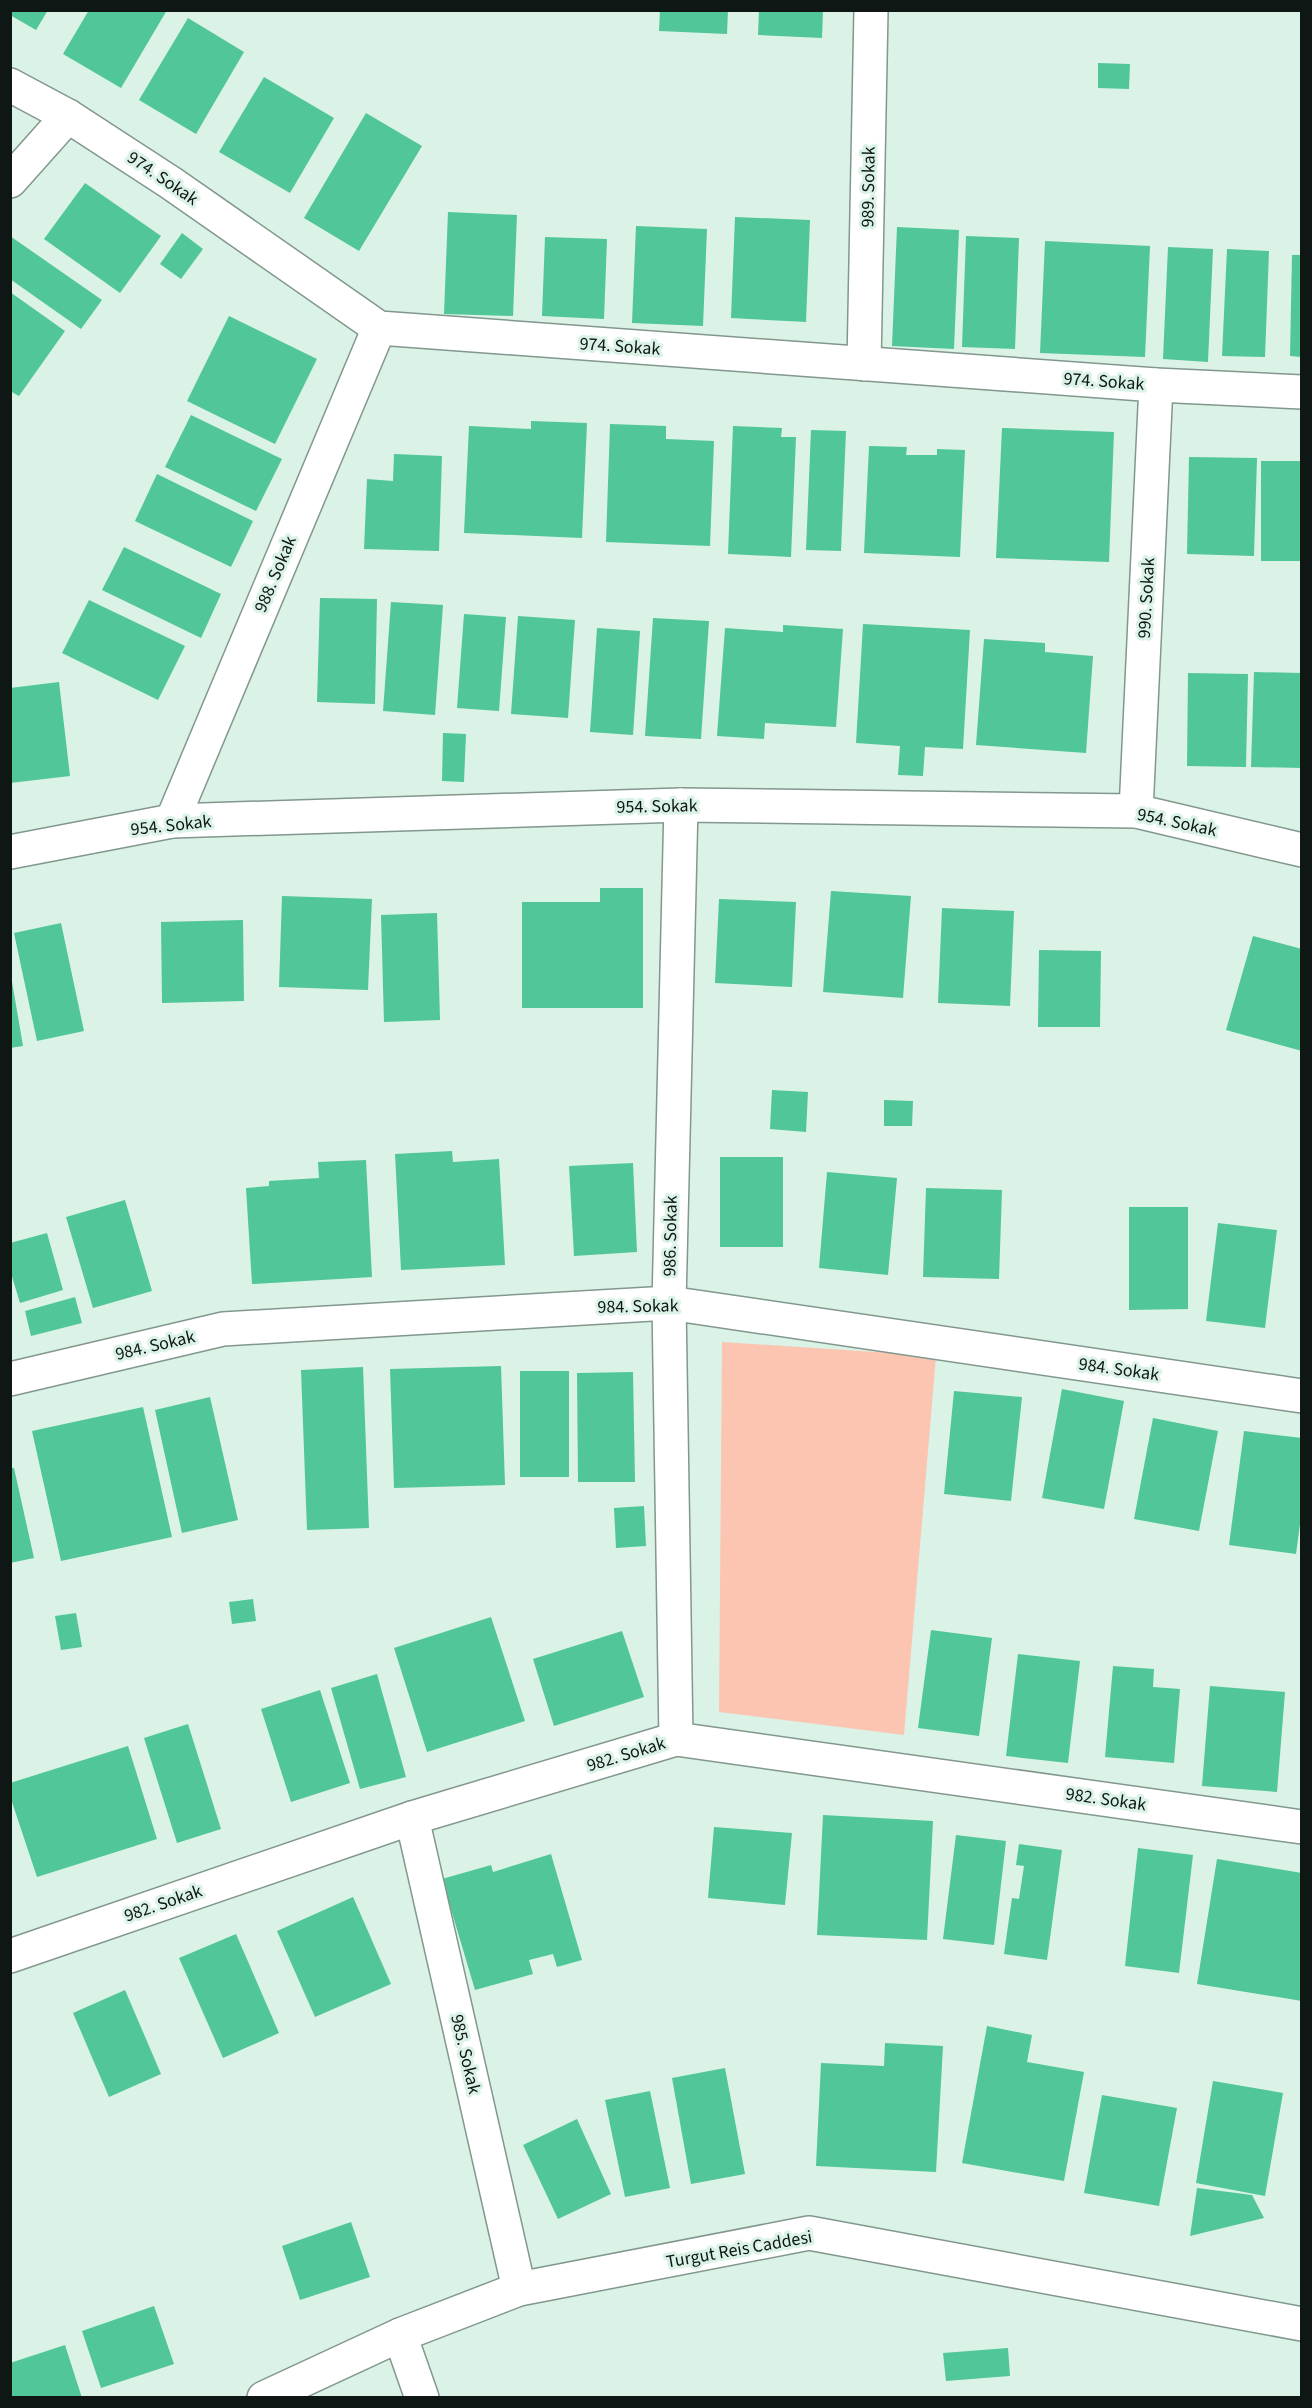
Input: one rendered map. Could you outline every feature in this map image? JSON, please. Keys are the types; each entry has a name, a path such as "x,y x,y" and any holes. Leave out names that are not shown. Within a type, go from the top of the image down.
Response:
{"street":[{"name":"989. Sokak","path":"864,364 872,10"},
{"name":"974. Sokak","path":"10,85 68,116 171,183 379,328 1156,385 1302,392"},
{"path":"10,181 68,116"},
{"name":"988. Sokak","path":"172,821 379,328"},
{"name":"990. Sokak","path":"1136,811 1156,385"},
{"name":"954. Sokak","path":"10,852 172,821 681,805 1136,811 1302,850"},
{"name":"986. Sokak","path":"676,1739 669,1303 681,805"},
{"name":"984. Sokak","path":"10,1379 223,1329 669,1303 1302,1396"},
{"name":"982. Sokak","path":"12,1950 412,1818 676,1739 1302,1827"},
{"name":"985. Sokak","path":"412,1818 519,2289"},
{"name":"Turgut Reis Caddesi","path":"264,2397 400,2335 519,2289 809,2233 1301,2321"},
{"path":"400,2335 422,2397"}],"shaded area":[{"path":"722,1342 936,1356 904,1735 719,1712"}],"building":[{"path":"10,10 48,10 36,30 10,15"},
{"path":"89,10 167,10 121,88 63,54"},
{"path":"660,10 728,10 727,34 659,31"},
{"path":"759,10 823,10 822,38 758,35"},
{"path":"188,18 244,52 196,134 139,100"},
{"path":"1098,63 1130,64 1129,89 1098,88"},
{"path":"264,77 334,118 290,193 219,152"},
{"path":"366,113 422,146 359,251 304,218"},
{"path":"85,183 161,236 120,293 44,239"},
{"path":"448,212 517,215 513,316 444,314"},
{"path":"735,217 810,220 806,322 731,318"},
{"path":"636,226 707,229 703,326 632,323"},
{"path":"897,227 959,230 954,349 892,346"},
{"path":"182,233 203,249 181,279 160,264"},
{"path":"10,236 102,300 81,329 10,279"},
{"path":"966,236 1019,238 1015,349 962,347"},
{"path":"545,237 607,239 604,319 542,316"},
{"path":"1045,241 1150,246 1145,357 1040,353"},
{"path":"1168,247 1213,249 1208,362 1163,359"},
{"path":"1227,249 1269,251 1265,357 1222,356"},
{"path":"1292,255 1302,255 1302,357 1290,356"},
{"path":"10,292 65,331 19,396 10,391"},
{"path":"229,316 317,359 275,444 187,401"},
{"path":"191,415 282,459 256,511 165,467"},
{"path":"531,421 587,423 582,538 464,533 469,426 531,429"},
{"path":"610,424 666,426 666,439 714,441 710,546 606,542"},
{"path":"733,426 782,428 781,437 796,437 791,557 728,554"},
{"path":"1002,428 1114,432 1109,562 996,558"},
{"path":"811,430 846,431 841,551 806,550"},
{"path":"869,446 907,447 906,455 937,455 937,449 965,450 960,557 864,553"},
{"path":"394,454 442,456 439,551 364,549 367,479 393,481"},
{"path":"1189,457 1257,458 1254,556 1187,554"},
{"path":"1261,461 1302,461 1302,561 1261,561"},
{"path":"157,474 253,521 231,567 135,521"},
{"path":"124,547 221,594 201,638 102,590"},
{"path":"320,598 377,599 375,704 317,702"},
{"path":"89,600 185,646 158,700 62,653"},
{"path":"391,602 443,605 435,715 383,711"},
{"path":"464,614 506,617 499,711 457,708"},
{"path":"518,616 575,620 568,718 511,714"},
{"path":"653,618 709,621 701,739 645,736"},
{"path":"863,624 970,630 963,749 925,747 923,776 898,775 900,746 856,743"},
{"path":"783,625 843,629 836,727 765,723 764,739 717,736 725,628 783,632"},
{"path":"597,628 640,631 633,735 590,732"},
{"path":"984,639 1045,643 1045,652 1093,656 1086,753 976,745"},
{"path":"1254,672 1302,673 1302,768 1251,767"},
{"path":"1188,673 1248,674 1246,767 1187,766"},
{"path":"59,682 70,776 10,783 10,688"},
{"path":"443,733 466,734 464,782 442,781"},
{"path":"600,888 643,888 643,1008 522,1008 522,902 600,902"},
{"path":"831,891 911,896 903,998 823,992"},
{"path":"282,896 372,899 368,990 279,987"},
{"path":"719,899 796,902 792,987 715,983"},
{"path":"942,908 1014,911 1010,1006 938,1003"},
{"path":"437,913 440,1020 384,1022 381,915"},
{"path":"243,920 244,1001 162,1003 161,922"},
{"path":"61,923 84,1031 37,1041 14,933"},
{"path":"1253,936 1302,949 1302,1051 1226,1030"},
{"path":"1039,950 1101,951 1100,1027 1038,1027"},
{"path":"10,970 23,1046 10,1048"},
{"path":"772,1090 808,1092 806,1132 770,1129"},
{"path":"884,1100 913,1101 912,1126 884,1126"},
{"path":"452,1151 453,1162 499,1159 505,1265 401,1270 395,1154"},
{"path":"720,1157 783,1157 783,1247 720,1247"},
{"path":"366,1160 372,1277 252,1284 246,1188 269,1186 269,1181 319,1178 318,1162"},
{"path":"633,1163 637,1252 574,1256 569,1166"},
{"path":"827,1172 897,1178 888,1275 819,1268"},
{"path":"926,1188 1002,1190 999,1279 923,1277"},
{"path":"125,1200 152,1291 93,1308 66,1217"},
{"path":"1129,1207 1188,1207 1188,1309 1129,1310"},
{"path":"1218,1223 1277,1230 1265,1328 1206,1321"},
{"path":"47,1233 63,1290 20,1303 10,1270 10,1243"},
{"path":"75,1297 82,1323 31,1336 25,1311"},
{"path":"501,1366 505,1485 394,1488 390,1369"},
{"path":"363,1367 369,1528 307,1530 301,1370"},
{"path":"520,1371 569,1371 569,1477 520,1477"},
{"path":"633,1372 635,1482 578,1482 577,1373"},
{"path":"1062,1389 1124,1401 1104,1509 1042,1498"},
{"path":"954,1391 1022,1397 1011,1501 944,1494"},
{"path":"210,1397 238,1520 182,1533 155,1410"},
{"path":"143,1407 172,1537 61,1561 32,1431"},
{"path":"1153,1418 1218,1431 1199,1531 1134,1519"},
{"path":"1244,1431 1302,1438 1302,1509 1296,1554 1229,1545"},
{"path":"10,1468 14,1468 34,1558 10,1563"},
{"path":"644,1506 646,1546 616,1548 614,1508"},
{"path":"253,1599 256,1621 232,1624 229,1602"},
{"path":"76,1613 82,1647 61,1650 55,1616"},
{"path":"491,1617 525,1721 427,1752 394,1648"},
{"path":"931,1630 992,1638 979,1736 918,1728"},
{"path":"622,1631 644,1697 554,1726 533,1659"},
{"path":"1018,1654 1080,1661 1068,1763 1006,1756"},
{"path":"1113,1666 1154,1669 1153,1687 1180,1689 1174,1763 1105,1757"},
{"path":"377,1674 406,1777 360,1789 331,1688"},
{"path":"1210,1686 1285,1692 1277,1792 1202,1786"},
{"path":"320,1690 350,1783 291,1802 261,1709"},
{"path":"188,1724 221,1829 177,1843 144,1738"},
{"path":"128,1746 157,1839 37,1877 10,1796 10,1783"},
{"path":"823,1815 933,1821 927,1940 817,1935"},
{"path":"714,1827 792,1833 785,1905 708,1898"},
{"path":"956,1835 1006,1841 994,1945 943,1939"},
{"path":"1019,1844 1062,1850 1047,1960 1004,1954 1012,1898 1019,1899 1024,1866 1016,1865"},
{"path":"1138,1848 1193,1855 1179,1973 1125,1966"},
{"path":"551,1854 582,1960 557,1967 553,1954 529,1960 533,1974 475,1990 442,1879 491,1865 493,1872"},
{"path":"1217,1859 1302,1873 1302,2001 1197,1984"},
{"path":"353,1897 391,1984 315,2017 277,1931"},
{"path":"236,1934 279,2033 223,2058 179,1958"},
{"path":"125,1990 161,2074 109,2097 73,2013"},
{"path":"987,2026 1032,2035 1027,2062 1084,2072 1064,2181 962,2163"},
{"path":"885,2043 943,2046 936,2172 816,2166 821,2063 884,2066"},
{"path":"725,2068 745,2174 691,2184 672,2078"},
{"path":"1213,2081 1283,2093 1265,2196 1196,2183"},
{"path":"650,2091 670,2188 625,2197 605,2100"},
{"path":"1102,2095 1177,2108 1159,2206 1084,2193"},
{"path":"577,2119 611,2194 558,2219 523,2145"},
{"path":"1197,2188 1252,2195 1264,2218 1190,2236"},
{"path":"351,2222 370,2277 300,2300 282,2246"},
{"path":"154,2306 174,2364 101,2388 82,2331"},
{"path":"65,2345 82,2398 10,2398 10,2363"},
{"path":"1008,2348 1010,2376 946,2381 943,2353"}]}
